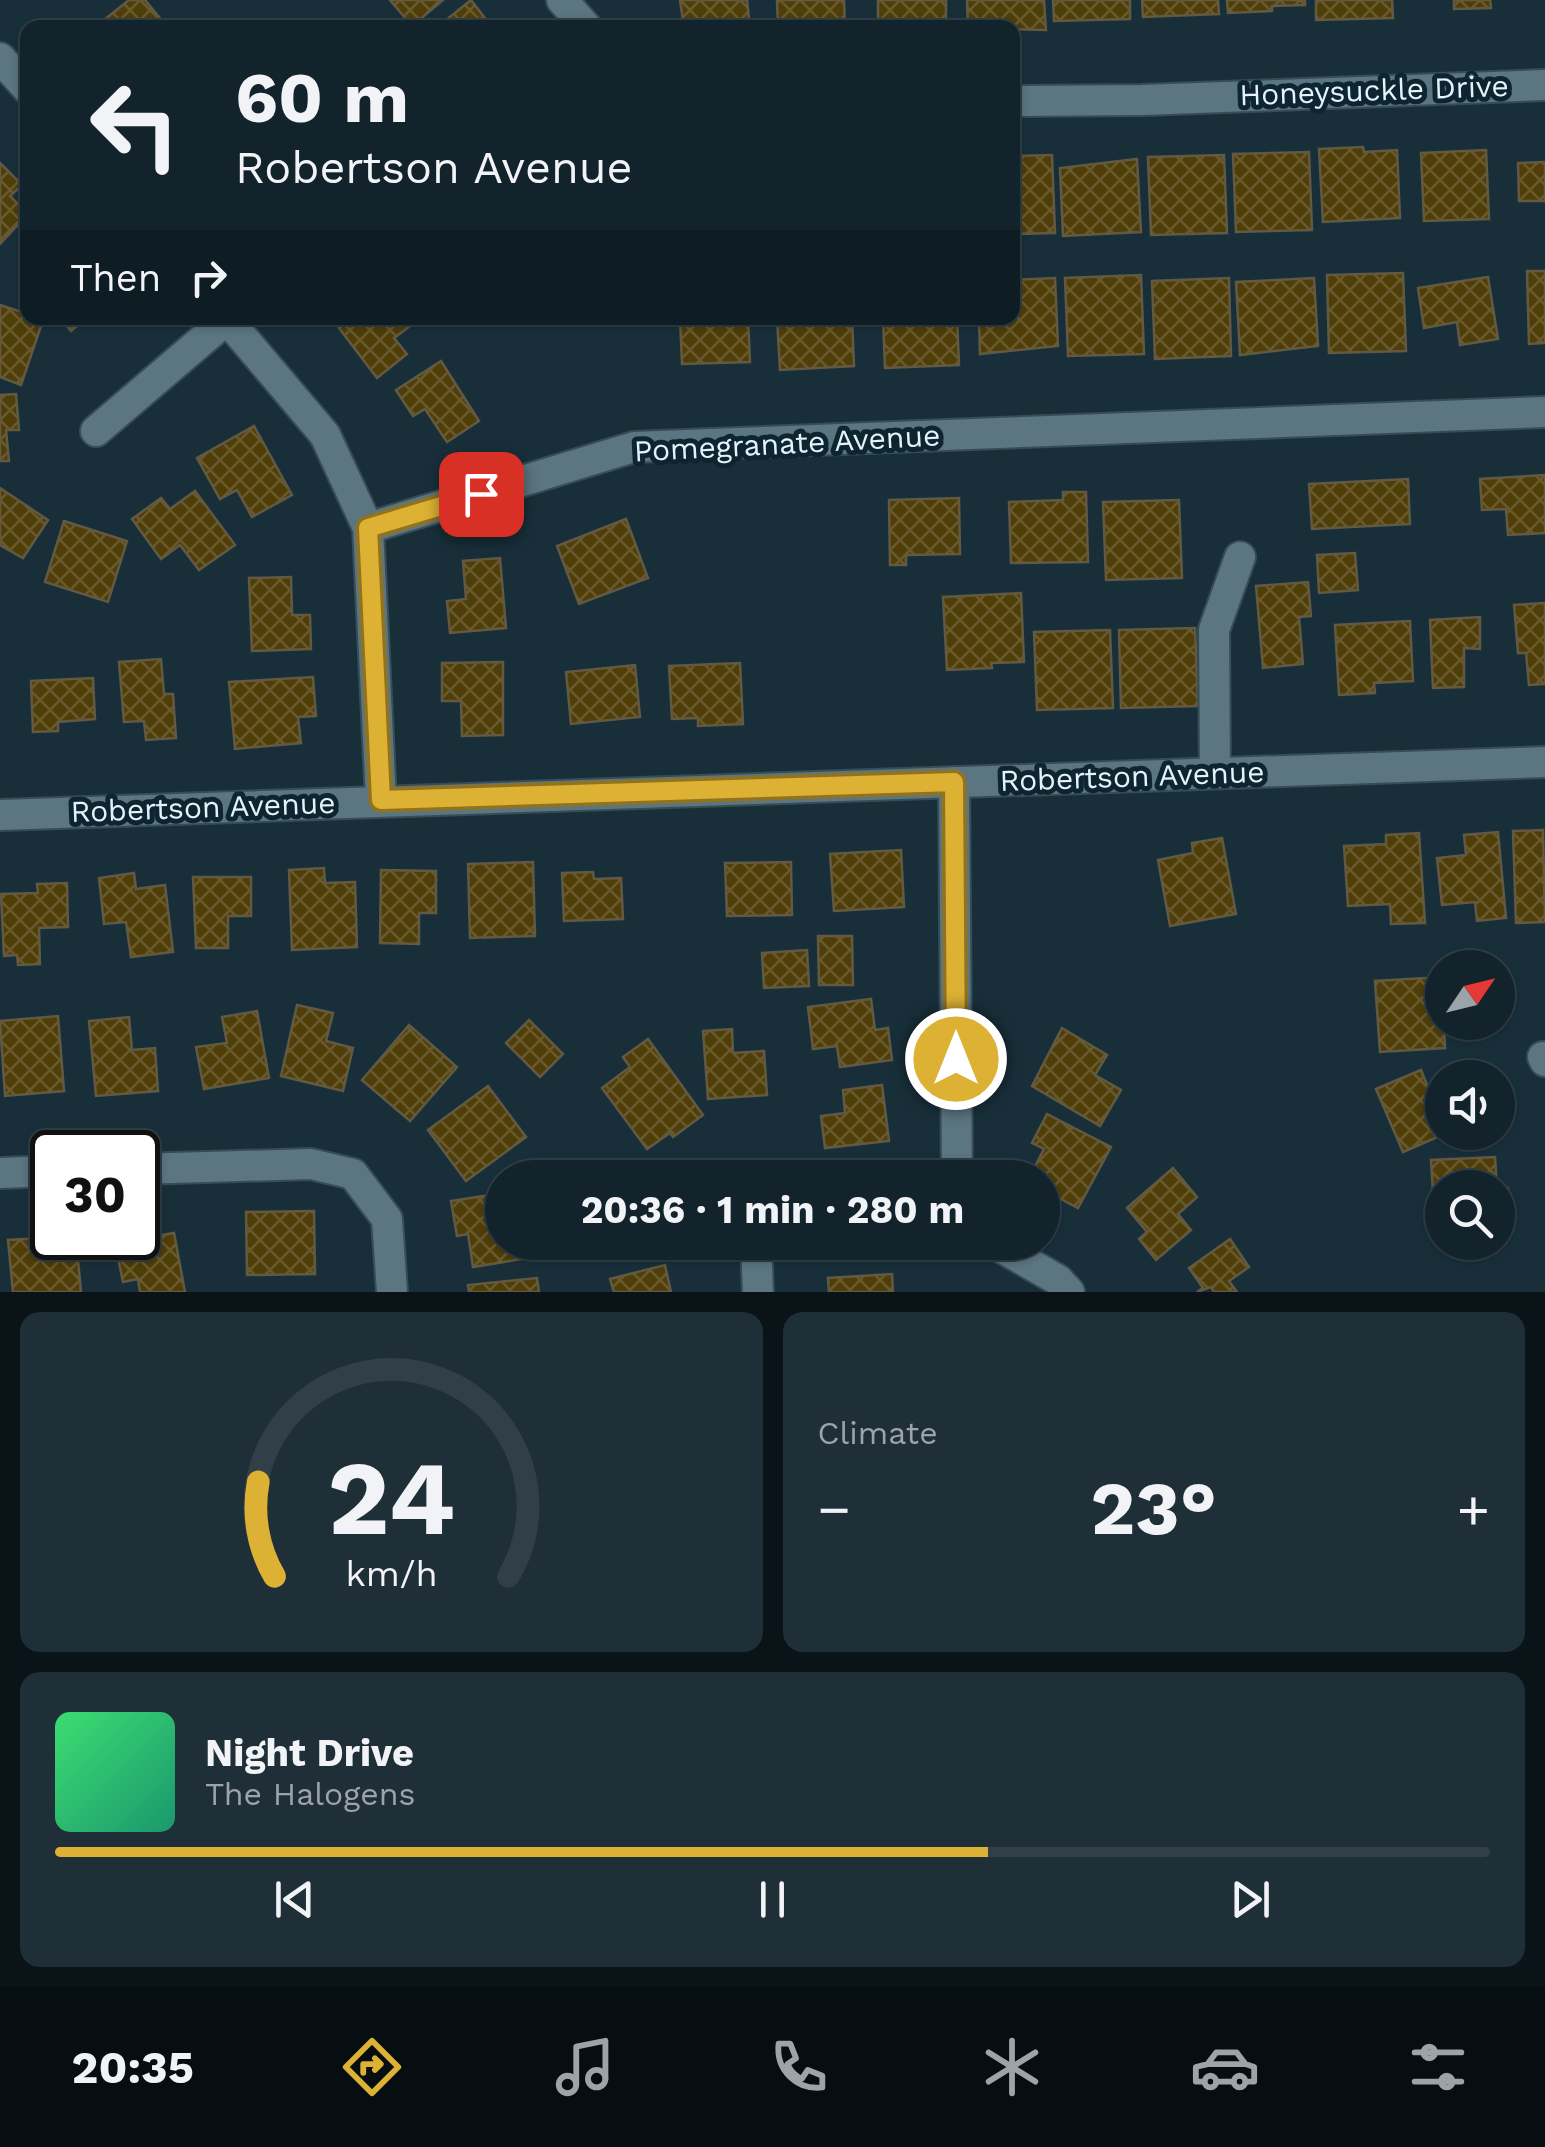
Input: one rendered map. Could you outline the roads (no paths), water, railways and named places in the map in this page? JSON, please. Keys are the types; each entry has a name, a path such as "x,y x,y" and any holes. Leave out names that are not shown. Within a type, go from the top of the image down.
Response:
{"street":[{"path":"562,0 580,20"},
{"path":"0,58 20,80"},
{"name":"Honeysuckle Drive","path":"1020,101 1545,84"},
{"path":"96,431 219,325"},
{"path":"233,325 325,435 368,528 381,800"},
{"name":"Pomegranate Avenue","path":"368,528 634,447 1545,412"},
{"path":"1215,773 1214,630 1240,558"},
{"name":"Robertson Avenue","path":"0,815 1545,762"},
{"path":"954,782 956,1160"},
{"path":"160,1168 311,1164 353,1174 387,1219 392,1292"},
{"path":"0,1173 30,1172"},
{"path":"757,1260 758,1292"},
{"path":"1023,1260 1058,1280 1069,1292"}]}
